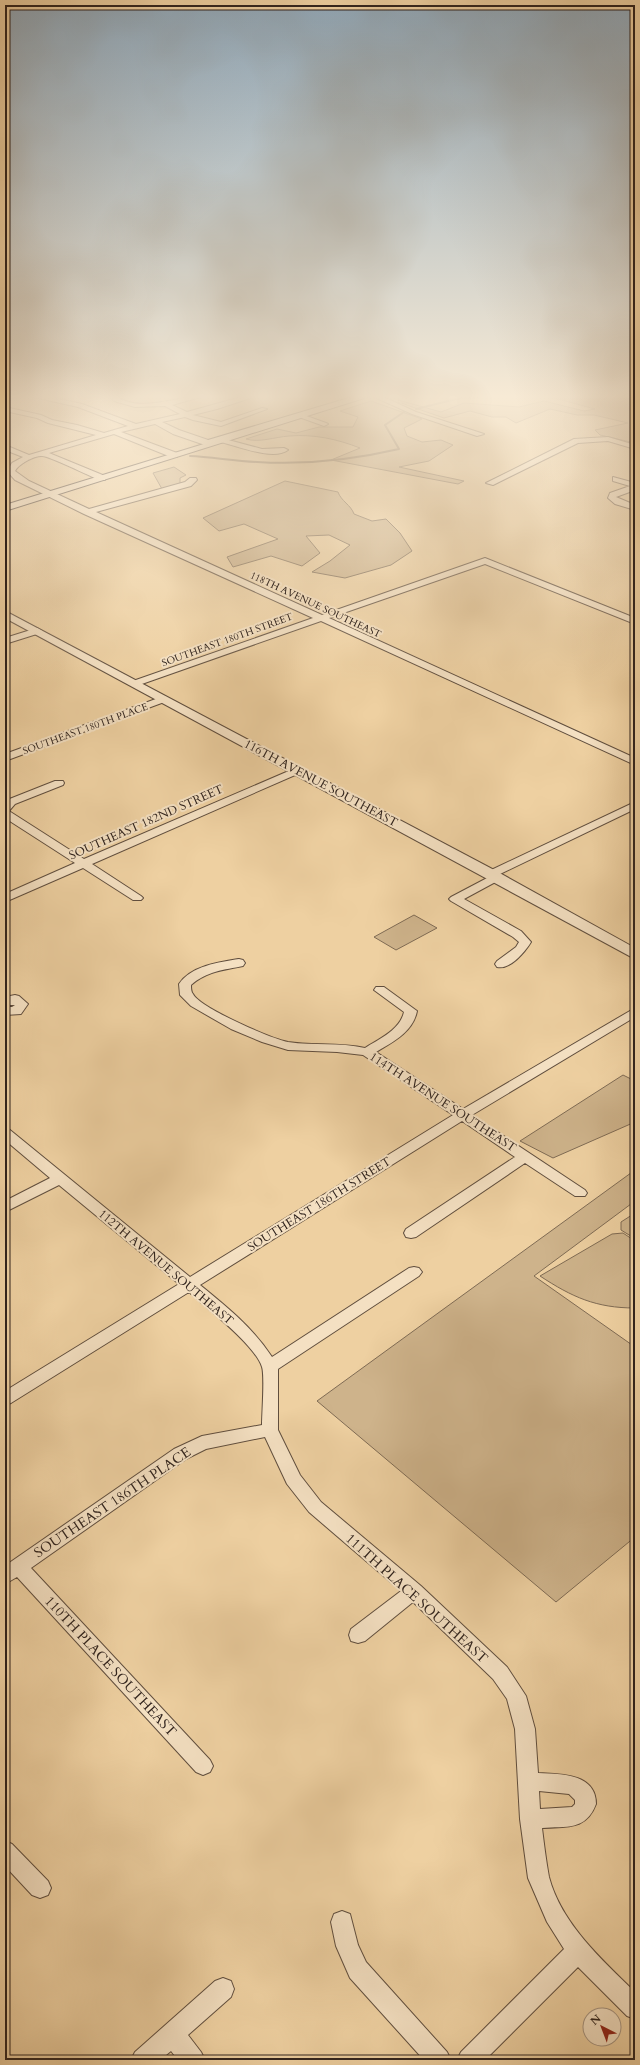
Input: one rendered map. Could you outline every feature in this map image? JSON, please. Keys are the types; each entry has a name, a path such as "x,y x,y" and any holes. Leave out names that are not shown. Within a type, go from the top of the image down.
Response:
{"main road":[{"path":"5,508 62,490"}],"street":[{"name":"118TH AVENUE SOUTHEAST","path":"42,490 635,762"},
{"path":"87,512 165,490"},
{"path":"624,490 613,495 612,498 618,502 635,508"},
{"name":"SOUTHEAST 180TH STREET","path":"136,683 485,561 635,621"},
{"name":"116TH AVENUE SOUTHEAST","path":"5,614 298,770 635,954"},
{"path":"5,641 37,631"},
{"name":"SOUTHEAST 180TH PLACE","path":"5,758 164,699"},
{"name":"SOUTHEAST 182ND STREET","path":"5,898 298,770"},
{"path":"5,809 11,802 59,783"},
{"path":"501,964 521,949 525,942 517,934 455,899 494,876 635,805"},
{"path":"5,813 137,898"},
{"name":"114TH AVENUE SOUTHEAST","path":"240,963 211,968 190,979 185,984 185,991 188,997 199,1006 268,1041 288,1046 354,1048 367,1052 580,1193"},
{"path":"367,1052 406,1026 411,1019 411,1011 380,990"},
{"path":"5,1001 15,999 22,1004 16,1011 5,1011"},
{"name":"SOUTHEAST 186TH STREET","path":"5,1399 463,1115 635,1012"},
{"name":"112TH AVENUE SOUTHEAST","path":"5,1133 59,1179 230,1318 257,1346 270,1366"},
{"path":"411,1233 525,1157"},
{"path":"5,1207 59,1179"},
{"path":"270,1430 270,1366 414,1272"},
{"name":"SOUTHEAST 186TH PLACE","path":"11,1571 180,1454 202,1442 270,1430"},
{"name":"111TH PLACE SOUTHEAST","path":"270,1430 293,1479 315,1507 414,1591 500,1673 516,1696 525,1729 530,1819 539,1878 555,1915 578,1951 635,2008"},
{"name":"110TH PLACE SOUTHEAST","path":"11,1571 203,1766"},
{"path":"358,1635 414,1591"},
{"path":"528,1781 573,1785 580,1789 586,1801 586,1807 576,1816 530,1819"},
{"path":"5,1851 40,1888"},
{"path":"342,1922 347,1946 358,1970 439,2060"},
{"path":"469,2060 578,1951"},
{"path":"142,2060 223,1989"},
{"path":"172,2034 193,2060"}],"shaded area":[{"path":"264,490 330,490 338,492 354,514 372,521 386,519 400,533 412,551 391,565 345,578 312,572 330,561 350,545 329,535 306,536 320,553 302,566 271,556 233,567 227,557 278,539 244,524 219,531 203,518"},
{"path":"414,915 437,928 396,950 374,937"},
{"path":"623,1075 635,1081 635,1122 553,1158 520,1141"},
{"path":"635,1170 635,1201 534,1276 635,1347 635,1537 556,1602 317,1401"},
{"path":"635,1213 634,1238 621,1230 621,1222"},
{"path":"623,1233 635,1241 635,1308 608,1306 585,1300 563,1290 540,1276 612,1234"}]}
